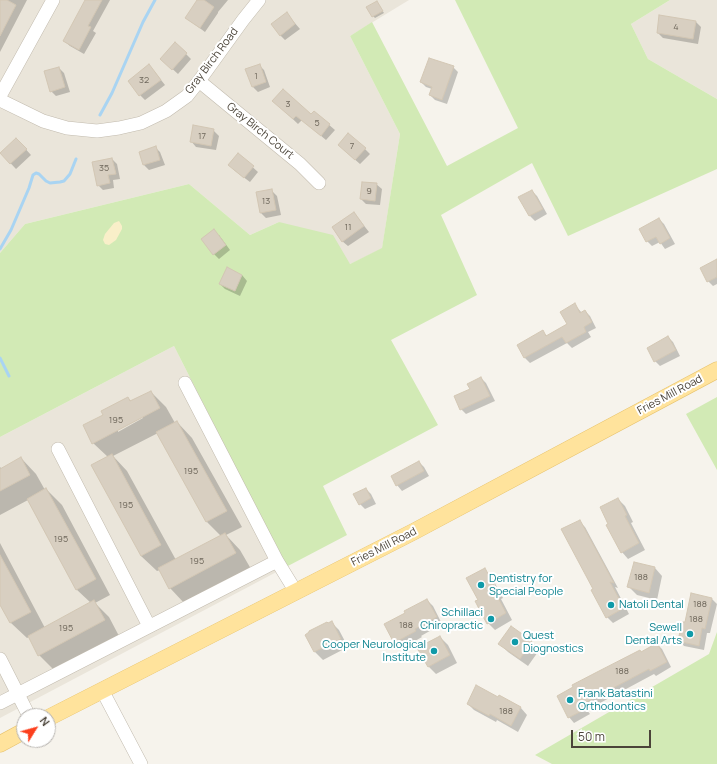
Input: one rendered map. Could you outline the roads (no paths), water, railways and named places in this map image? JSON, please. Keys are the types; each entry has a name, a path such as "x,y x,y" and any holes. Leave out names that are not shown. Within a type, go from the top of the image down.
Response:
{"main road":[{"name":"Fries Mill Road","path":"56,714 413,532 717,370"},
{"path":"0,744 16,735"}],"street":[{"path":"0,96 53,0"},
{"name":"Gray Birch Road","path":"0,100 57,126 97,131 130,126 166,111 181,100 200,81 259,0"},
{"name":"Gray Birch Court","path":"200,81 300,164 319,183"},
{"path":"185,384 277,561 296,592"},
{"path":"58,449 149,626"},
{"path":"0,704 277,561"},
{"path":"0,659 25,708"},
{"path":"102,690 141,764"}],"waterway":[{"path":"100,115 112,93 143,22 155,0"},
{"path":"0,249 11,230 33,175 36,173 39,174 50,183 64,181 70,174 76,159"},
{"path":"0,358 9,376"}],"place":[{"name":"Dentistry for Special People","path":"481,585"},
{"name":"Natoli Dental","path":"611,605"},
{"name":"Schillaci Chiropractic","path":"491,619"},
{"name":"Sewell Dental Arts","path":"690,634"},
{"name":"Quest Diognostics","path":"515,642"},
{"name":"Cooper Neurological Institute","path":"434,651"},
{"name":"Frank Batastini Orthodontics","path":"570,700"}]}
